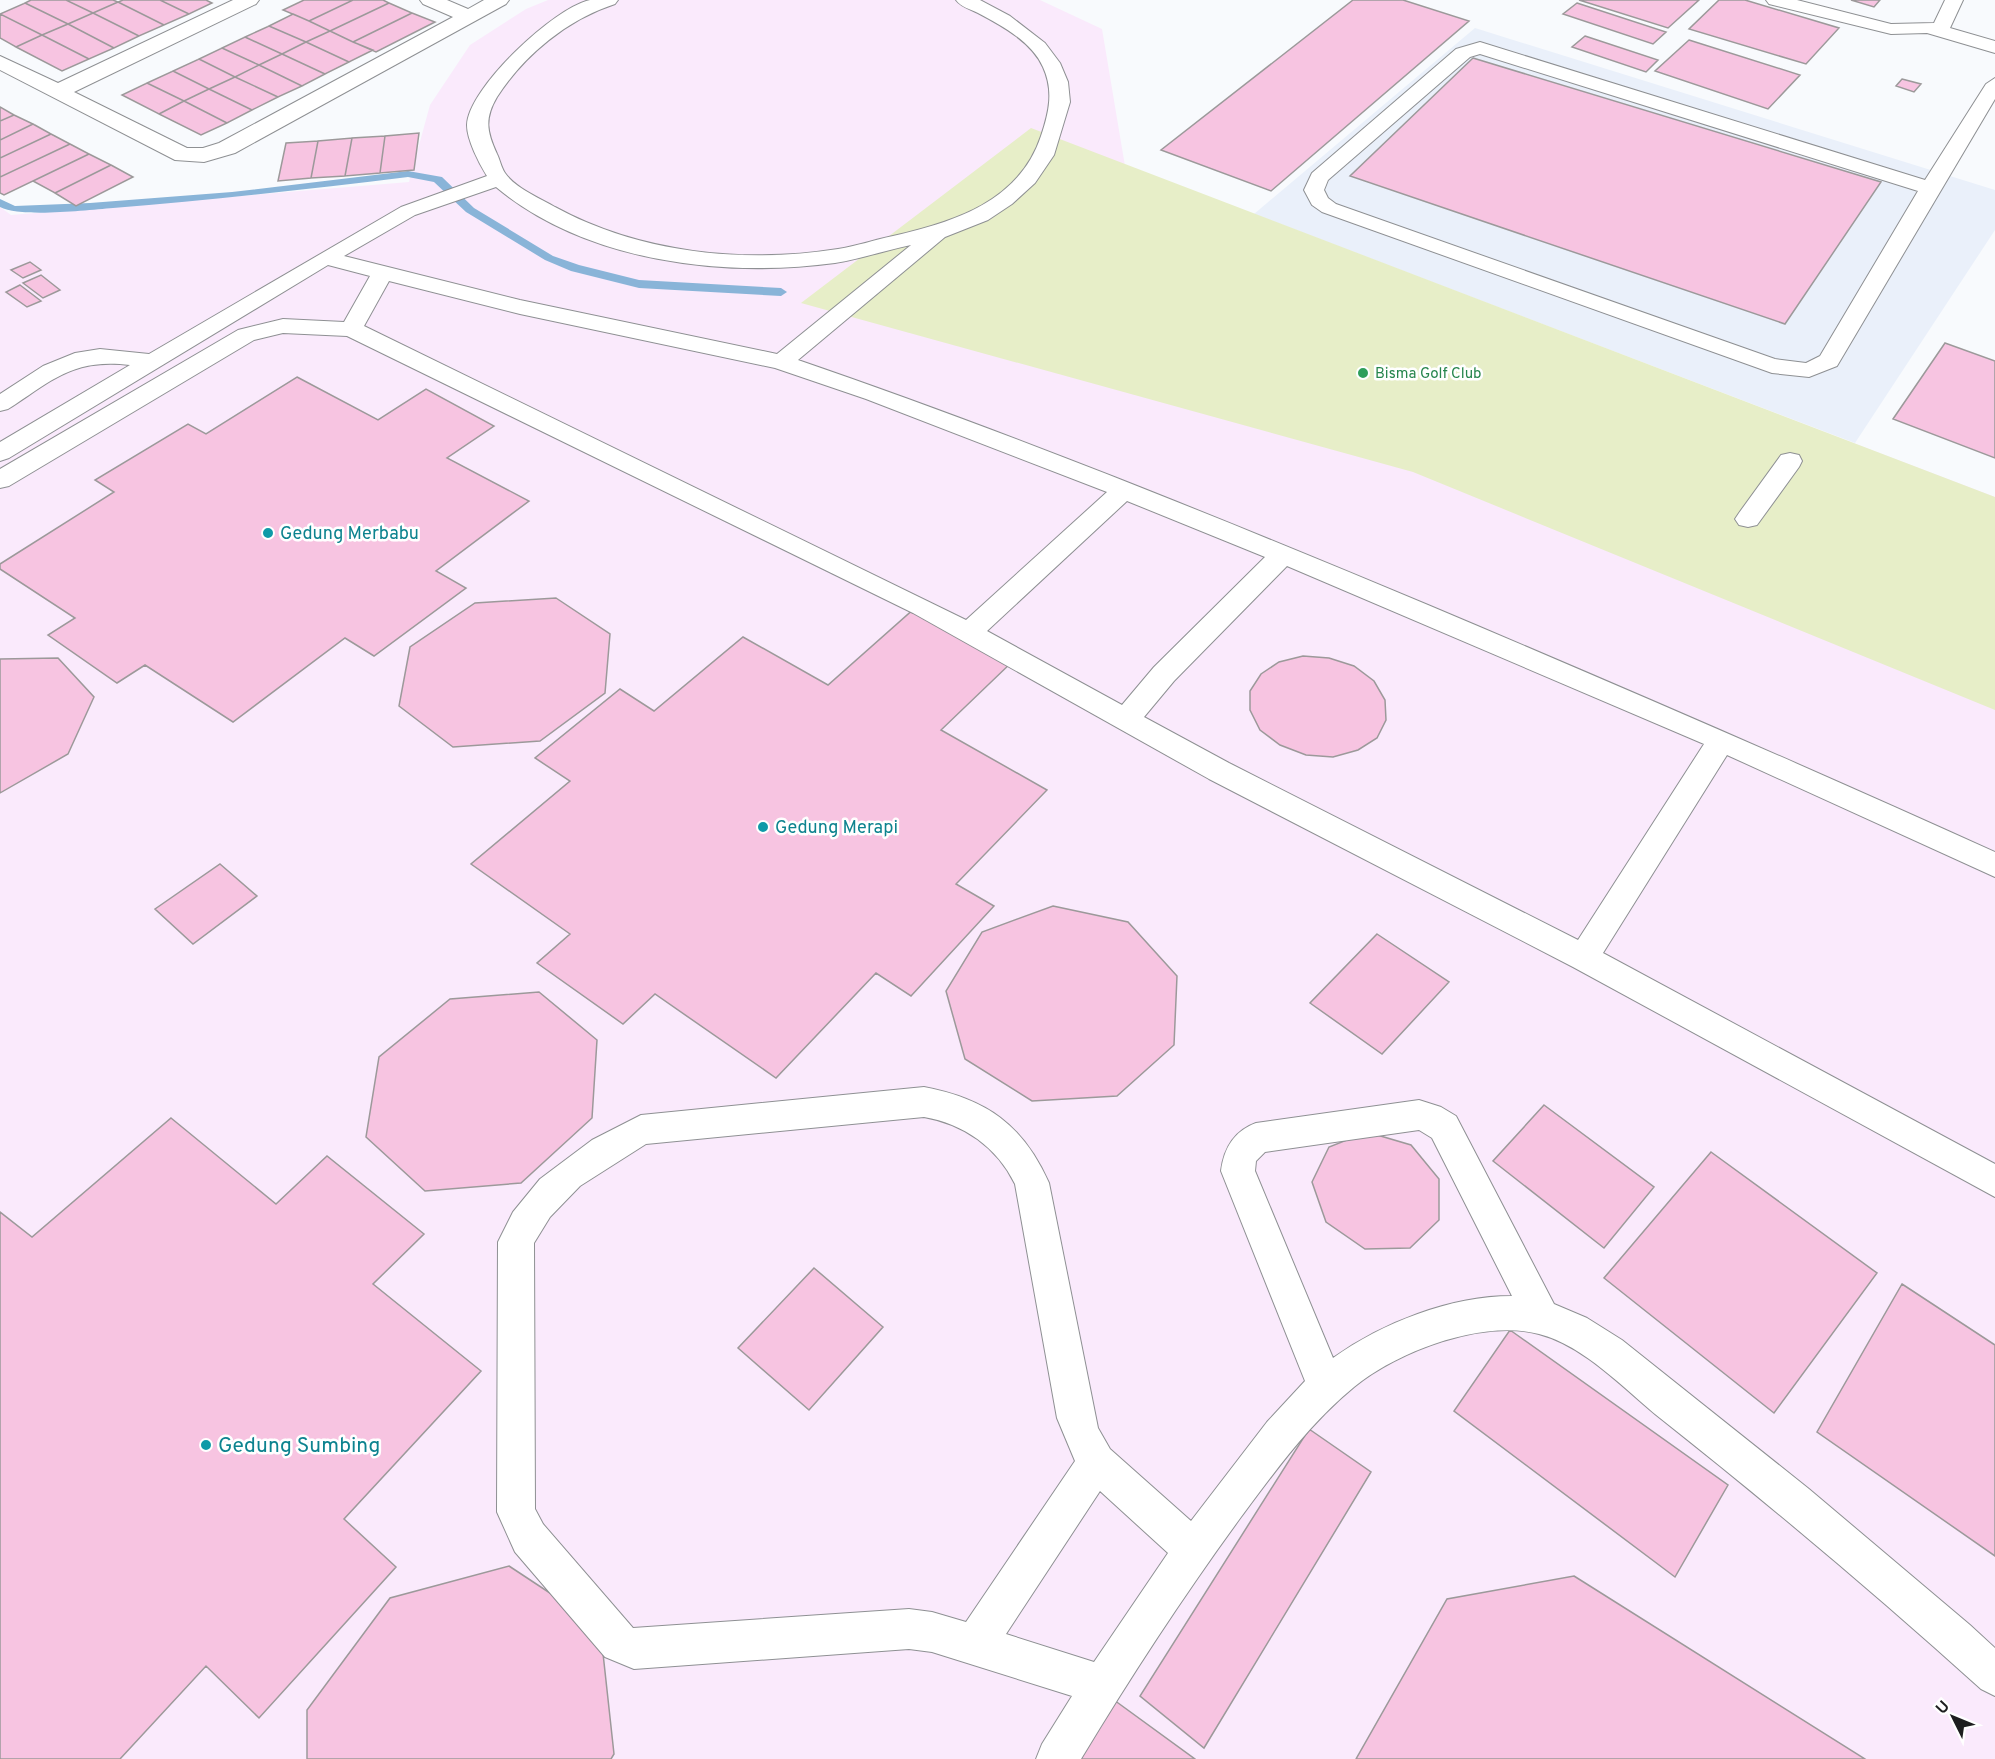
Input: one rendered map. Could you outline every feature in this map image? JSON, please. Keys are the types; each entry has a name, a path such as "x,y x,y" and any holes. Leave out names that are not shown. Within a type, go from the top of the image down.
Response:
{"street":[{"path":"59,91 249,0"},
{"path":"430,0 469,16"},
{"path":"0,62 183,155 204,155 227,148 499,0"}],"lane":[{"path":"609,0 566,20 532,43 502,78 487,100 477,122 478,134 498,179 560,220 617,241 688,256 740,260 829,257 940,232 981,216 1016,190 1041,163 1060,111 1059,81 1042,51 1023,32 965,0"},
{"path":"1775,0 1891,29 1920,27 1940,30 1995,47"},
{"path":"1940,30 1954,0"},
{"path":"1930,188 1480,48 1463,53 1319,177 1314,190 1319,201 1329,208 1772,366 1809,370 1829,361 1930,188 1995,84"},
{"path":"0,453 325,258 408,211 498,179"},
{"path":"781,362 940,232"},
{"path":"325,258 520,307 781,362 966,428 1283,554 1721,740 1995,865"},
{"path":"351,329 382,273"},
{"path":"0,480 246,335 272,327 299,325 351,329 969,632 1219,771 1584,958 1995,1181"},
{"path":"0,404 66,364 82,358 103,357 153,361"},
{"path":"1748,519 1790,461"},
{"path":"969,632 1124,490"},
{"path":"1125,720 1164,674 1283,554"},
{"path":"1584,958 1721,740"},
{"path":"1103,1685 932,1632 909,1629 634,1649 625,1647 612,1637 529,1538 516,1512 516,1242 527,1220 552,1191 574,1172 605,1149 642,1130 924,1102 959,1111 999,1136 1016,1154 1032,1183 1076,1418 1082,1437 1097,1462 1193,1549"},
{"path":"1326,1386 1238,1171 1240,1155 1256,1138 1419,1115 1434,1119 1444,1127 1541,1316"},
{"path":"1057,1759 1193,1549 1284,1430 1326,1386 1361,1359 1402,1336 1487,1313 1516,1312 1541,1316 1585,1337 1740,1457 1914,1601 1995,1675"},
{"path":"975,1645 1097,1462"}],"shaded area":[{"path":"548,0 1040,0 1102,29 1125,166 1995,497 1995,1759 0,1759 0,207 11,215 409,182 430,105 470,45 526,9"},
{"path":"1475,28 1995,190 1995,230 1855,443 1254,214"}],"green space":[{"name":"Bisma Golf Club","path":"1031,128 1995,497 1995,710 1413,472 801,303"}],"building":[{"path":"31,0 66,0 93,13 68,24 25,3"},
{"path":"66,0 113,0 118,2 93,13"},
{"path":"160,0 189,14 164,25 118,2"},
{"path":"160,0 206,0 212,3 189,14"},
{"path":"304,0 353,0 309,21 283,10"},
{"path":"353,0 383,0 389,3 330,31 309,21"},
{"path":"1353,0 1403,0 1469,21 1271,191 1161,150"},
{"path":"1579,0 1699,0 1668,28"},
{"path":"1719,0 1745,0 1839,28 1806,64 1689,29"},
{"path":"1851,0 1880,0 1874,7"},
{"path":"118,2 164,25 139,36 93,13"},
{"path":"25,3 68,24 42,35 0,14"},
{"path":"389,3 412,13 353,42 330,31"},
{"path":"1577,3 1666,32 1653,44 1563,14"},
{"path":"93,13 139,36 114,48 68,24"},
{"path":"412,13 435,22 376,52 353,42"},
{"path":"0,14 42,35 16,47 0,38"},
{"path":"293,14 330,31 306,42 269,26"},
{"path":"68,24 114,48 89,59 42,35"},
{"path":"269,26 306,42 282,54 245,37"},
{"path":"330,31 373,50 349,62 306,42"},
{"path":"42,35 89,59 62,71 16,47"},
{"path":"1585,36 1658,60 1646,72 1572,47"},
{"path":"245,37 282,54 259,65 222,48"},
{"path":"1689,40 1800,75 1768,109 1655,71"},
{"path":"306,42 349,62 325,74 282,54"},
{"path":"222,48 259,65 235,77 199,59"},
{"path":"282,54 325,74 302,86 259,65"},
{"path":"1473,58 1881,182 1785,324 1350,176"},
{"path":"199,59 235,77 209,89 173,71"},
{"path":"259,65 302,86 278,97 235,77"},
{"path":"173,71 209,89 184,101 147,83"},
{"path":"235,77 278,97 252,110 209,89"},
{"path":"1902,79 1921,84 1914,92 1896,86"},
{"path":"147,83 184,101 159,114 122,95"},
{"path":"209,89 252,110 227,123 184,101"},
{"path":"184,101 227,123 201,135 159,114"},
{"path":"0,107 14,115 0,121"},
{"path":"14,115 33,124 0,140 0,121"},
{"path":"33,124 51,134 0,158 0,140"},
{"path":"419,133 414,170 380,173 385,136"},
{"path":"51,134 70,144 0,177 0,158"},
{"path":"385,136 380,173 345,176 352,138"},
{"path":"352,138 345,176 311,178 318,141"},
{"path":"318,141 311,178 278,181 286,143"},
{"path":"70,144 89,154 4,195 0,193 0,177"},
{"path":"89,154 111,165 55,193 33,181"},
{"path":"111,165 133,177 76,206 55,193"},
{"path":"30,262 41,270 23,278 11,270"},
{"path":"41,275 60,290 43,298 23,283"},
{"path":"20,285 41,301 27,307 6,292"},
{"path":"1945,343 1995,361 1995,458 1893,419"},
{"name":"Gedung Merbabu","path":"297,377 378,420 426,389 494,426 447,458 529,501 436,571 466,588 374,656 345,638 233,722 145,665 117,683 48,635 75,618 0,569 0,564 114,492 95,480 188,424 206,434"},
{"path":"556,598 610,634 605,693 540,741 453,747 399,706 410,647 475,603"},
{"name":"Gedung Merapi","path":"915,608 1013,661 941,730 1047,790 956,884 994,906 911,996 876,973 776,1078 655,994 623,1024 537,963 570,934 471,864 570,781 535,758 620,689 654,711 743,637 828,685"},
{"path":"1303,656 1329,658 1354,666 1374,681 1385,700 1386,720 1377,738 1358,750 1333,757 1306,755 1280,745 1260,730 1250,710 1250,691 1261,674 1279,662"},
{"path":"58,658 94,697 68,754 0,793 0,659"},
{"path":"220,864 257,896 193,944 155,909"},
{"path":"1053,906 1128,922 1177,976 1174,1045 1117,1096 1032,1101 965,1059 946,991 982,932"},
{"path":"1377,934 1449,982 1382,1054 1310,1003"},
{"path":"539,992 597,1040 592,1118 521,1183 425,1191 366,1137 379,1057 450,999"},
{"path":"1544,1105 1654,1187 1604,1248 1493,1161"},
{"name":"Gedung Sumbing","path":"171,1118 276,1204 327,1156 424,1234 373,1284 481,1371 344,1519 396,1567 259,1718 206,1666 120,1759 0,1759 0,1212 32,1237"},
{"path":"1367,1132 1411,1145 1439,1179 1439,1220 1410,1248 1365,1249 1326,1222 1312,1182 1329,1147"},
{"path":"1711,1152 1877,1273 1774,1413 1604,1278"},
{"path":"814,1268 883,1327 809,1410 738,1348"},
{"path":"1902,1284 1995,1345 1995,1556 1817,1432"},
{"path":"1510,1330 1728,1485 1675,1577 1454,1411"},
{"path":"1309,1429 1371,1472 1204,1748 1140,1696"},
{"path":"509,1566 600,1626 614,1754 611,1759 307,1759 307,1710 390,1598"},
{"path":"1574,1576 1865,1759 1356,1759 1447,1599"},
{"path":"1114,1700 1195,1759 1079,1759"}],"waterway":[{"path":"0,202 13,209 90,206 232,195 408,174 438,179 470,210 549,258 575,268 639,284 781,292"}],"place":[{"name":"Bisma Golf Club","path":"1363,373"},
{"name":"Gedung Merbabu","path":"268,533"},
{"name":"Gedung Merapi","path":"763,827"},
{"name":"Gedung Sumbing","path":"206,1445"}]}
